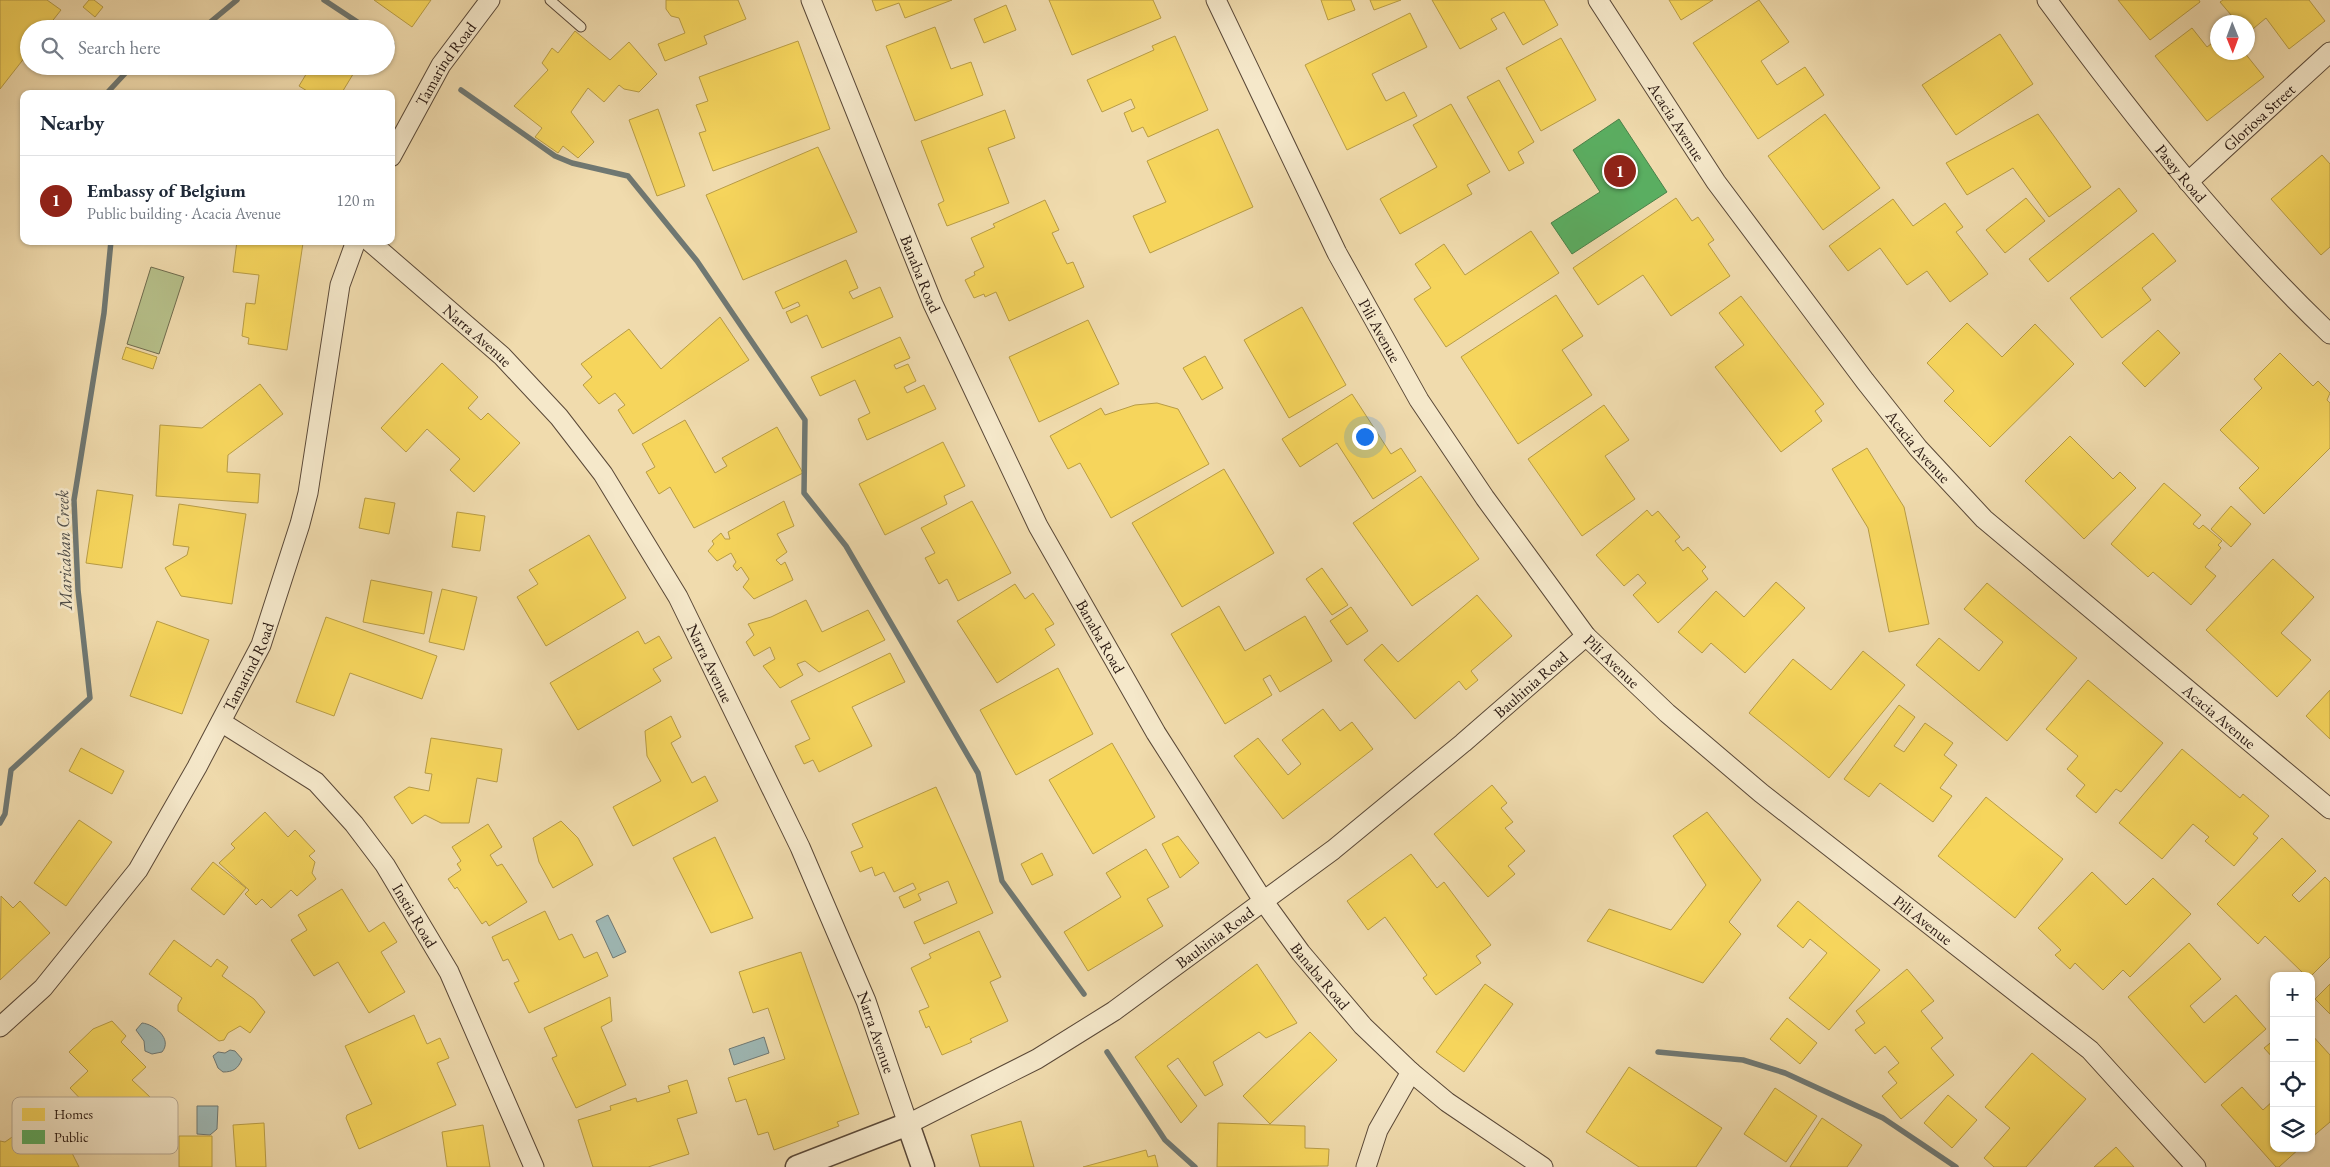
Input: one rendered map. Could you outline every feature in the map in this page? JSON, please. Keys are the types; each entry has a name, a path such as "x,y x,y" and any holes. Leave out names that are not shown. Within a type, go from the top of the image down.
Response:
{"street":[{"name":"Tamarind Road","path":"395,150 442,65 490,0"},
{"name":"Banaba Road","path":"810,0 933,304 1038,526 1156,733 1264,902 1300,953 1357,1019 1411,1072 1447,1102 1543,1167"},
{"name":"Pili Avenue","path":"1216,0 1337,254 1419,400 1485,498 1586,636 1667,713 1761,793 2090,1050 2196,1167"},
{"name":"Acacia Avenue","path":"1598,0 1716,182 1864,381 1918,448 1984,518 2330,809"},
{"name":"Pasay Road","path":"2047,0 2188,182 2236,238 2330,334"},
{"name":"Gloriosa Street","path":"2188,182 2330,52"},
{"name":"Tamarind Road","path":"0,1027 42,988 138,870 221,722 261,645 300,524 313,463 340,285 355,245"},
{"name":"Narra Avenue","path":"374,245 502,356 559,417 603,474 678,597 800,847 866,1001 923,1167"},
{"name":"Bauhinia Road","path":"797,1167 908,1124 1037,1059 1098,1021 1333,850 1464,743 1586,636"},
{"name":"Instia Road","path":"221,722 316,782 354,824 385,865 449,972 534,1167"},
{"path":"1366,1167 1378,1130 1411,1072"}],"lane":[{"path":"550,0 581,27"}],"green space":[{"path":"151,267 184,277 159,354 127,344"}],"water":[{"path":"608,915 626,952 613,958 596,921"},
{"path":"142,1023 157,1029 164,1037 165,1047 162,1052 152,1054 145,1051 144,1041 136,1030"},
{"path":"764,1037 769,1053 734,1065 729,1049"},
{"path":"230,1050 235,1051 242,1059 235,1069 223,1072 218,1068 213,1056 218,1052 225,1053"},
{"path":"197,1106 218,1106 217,1129 210,1135 197,1134"}],"building: Homes":[{"path":"0,0 47,0 61,10 53,20 20,20 20,63 0,89"},
{"path":"89,0 94,0 103,7 95,17 83,7"},
{"path":"374,0 431,0 412,27"},
{"path":"666,0 738,0 746,19 704,36 707,44 665,61 658,44 685,33 679,18 671,16 666,9"},
{"path":"872,0 952,0 905,18 899,3 876,11"},
{"path":"1049,0 1153,0 1161,18 1072,55"},
{"path":"1321,0 1351,0 1355,10 1328,20"},
{"path":"1370,0 1401,0 1374,10"},
{"path":"1432,0 1544,0 1558,25 1523,45 1504,12 1491,19 1497,29 1460,49"},
{"path":"1669,0 1713,0 1681,20"},
{"path":"1759,0 1789,42 1761,61 1777,85 1805,67 1824,95 1758,139 1693,43"},
{"path":"2118,0 2199,0 2200,2 2150,40"},
{"path":"2223,0 2309,0 2325,21 2289,49 2266,18 2255,27 2255,15 2231,15 2220,2"},
{"path":"1006,5 1016,30 984,43 974,19"},
{"path":"1410,13 1427,47 1372,74 1386,101 1404,92 1417,116 1347,150 1305,65"},
{"path":"935,27 951,69 971,62 983,95 915,121 886,46"},
{"path":"2192,28 2207,47 2210,45 2210,60 2250,60 2264,77 2207,121 2155,56"},
{"path":"575,31 610,60 629,42 657,74 639,92 624,89 619,85 604,102 588,88 571,112 594,142 578,158 563,146 558,153 535,137 542,128 514,106 548,70 542,63 552,48 558,53"},
{"path":"2000,34 2033,84 1956,135 1922,85"},
{"path":"1175,36 1208,110 1148,137 1143,127 1132,132 1124,113 1135,108 1131,99 1102,112 1087,80 1154,50 1152,46"},
{"path":"1561,38 1596,100 1541,131 1506,68"},
{"path":"798,41 830,129 713,171 699,133 706,131 696,105 708,101 699,77"},
{"path":"306,75 353,75 343,90 306,90 299,86"},
{"path":"1499,80 1534,142 1518,152 1524,163 1509,171 1467,97"},
{"path":"1451,104 1490,172 1467,185 1472,194 1400,234 1380,199 1437,167 1413,125"},
{"path":"658,109 685,186 657,196 629,120"},
{"path":"1005,110 1015,138 988,148 1009,203 947,226 938,204 944,201 921,141"},
{"path":"1825,114 1880,188 1823,230 1768,156"},
{"path":"2038,114 2091,187 2049,217 2013,168 1967,195 1946,163"},
{"path":"1218,129 1253,207 1150,253 1133,216 1166,202 1147,161"},
{"path":"818,147 857,232 743,280 706,195"},
{"path":"2322,155 2330,164 2330,247 2321,255 2271,199"},
{"path":"2119,188 2137,211 2048,282 2029,259"},
{"path":"1676,198 1692,221 1698,217 1714,240 1708,244 1730,276 1671,316 1643,275 1598,305 1573,268"},
{"path":"2026,198 2045,221 2005,253 1986,230"},
{"path":"1893,199 1913,226 1945,203 1963,227 1956,232 1988,274 1950,302 1927,271 1907,285 1880,248 1848,271 1829,246"},
{"path":"1045,200 1059,230 1052,233 1067,264 1073,262 1084,287 1009,321 996,292 985,297 984,294 974,298 965,280 975,275 974,272 984,267 971,238 995,227 993,224"},
{"path":"1531,231 1559,273 1446,347 1414,299 1431,288 1415,264 1444,244 1465,275"},
{"path":"2153,233 2176,261 2142,288 2151,300 2102,338 2070,298"},
{"path":"236,245 303,245 287,350 248,344 249,338 242,336 246,303 255,304 259,275 233,272"},
{"path":"846,260 858,288 849,292 853,299 880,287 893,317 822,348 807,315 791,323 786,312 800,306 798,302 783,309 775,292"},
{"path":"1556,295 1583,336 1562,350 1592,395 1518,444 1461,357"},
{"path":"1741,296 1824,404 1815,411 1822,421 1781,452 1715,367 1744,345 1719,313"},
{"path":"1302,307 1346,385 1289,418 1244,340"},
{"path":"720,317 749,360 633,434 618,410 625,405 615,393 599,404 583,385 592,377 581,364 629,329 661,369"},
{"path":"1088,320 1119,384 1039,422 1009,357"},
{"path":"1967,323 2002,357 2035,324 2074,364 1990,447 1944,401 1954,391 1927,363"},
{"path":"2158,330 2180,353 2145,387 2122,363"},
{"path":"900,337 910,358 894,365 896,369 908,364 916,381 904,387 907,393 924,385 936,409 867,440 858,419 870,413 855,380 820,396 811,377"},
{"path":"126,347 157,357 153,369 122,359"},
{"path":"2280,353 2313,386 2318,381 2330,393 2327,400 2330,403 2330,448 2264,514 2239,488 2259,468 2220,430 2262,388 2254,379"},
{"path":"1205,356 1223,388 1202,400 1183,368"},
{"path":"442,363 478,397 468,408 481,420 488,413 520,443 474,492 450,470 460,459 427,429 406,452 381,428"},
{"path":"260,384 283,414 228,455 227,472 260,474 258,503 156,496 160,425 202,428"},
{"path":"1352,394 1391,454 1401,448 1416,471 1373,499 1337,443 1300,467 1282,439"},
{"path":"1157,403 1178,409 1209,464 1111,518 1080,463 1068,469 1050,436 1101,408 1105,415 1135,405"},
{"path":"1604,405 1629,440 1605,456 1635,499 1582,536 1528,459"},
{"path":"685,420 715,473 727,466 722,458 777,427 803,473 694,528 670,487 659,494 646,472 655,467 642,444"},
{"path":"2070,436 2113,479 2120,472 2136,488 2084,539 2025,481"},
{"path":"943,442 965,486 944,496 947,504 885,535 859,484"},
{"path":"1867,448 1904,507 1929,624 1889,632 1868,528 1832,469"},
{"path":"1224,469 1274,553 1182,607 1132,523"},
{"path":"1421,476 1479,559 1412,606 1353,523"},
{"path":"2164,483 2201,515 2193,524 2199,529 2203,525 2222,541 2218,545 2221,548 2205,567 2216,576 2191,605 2153,572 2148,577 2111,544"},
{"path":"97,490 133,495 122,568 86,563"},
{"path":"365,498 395,503 389,534 359,528"},
{"path":"784,501 794,526 777,534 787,552 776,560 781,565 785,562 793,580 754,599 743,587 749,579 741,567 737,571 733,566 736,562 731,553 717,561 708,551 714,544 712,541 721,533 725,539 730,539 728,532"},
{"path":"972,501 1011,573 958,601 947,579 939,584 925,558 935,553 921,528"},
{"path":"179,504 246,514 232,604 181,596 165,568 187,555 189,547 173,545"},
{"path":"2231,506 2251,524 2231,547 2211,529"},
{"path":"1647,510 1652,516 1658,511 1680,537 1675,541 1683,551 1688,547 1706,567 1702,571 1708,579 1658,623 1633,595 1646,583 1638,574 1624,586 1596,555"},
{"path":"457,512 485,516 480,551 452,547"},
{"path":"589,535 626,598 546,646 517,597 538,584 529,570"},
{"path":"2273,559 2314,597 2281,633 2311,660 2277,697 2206,630"},
{"path":"1322,568 1348,605 1332,615 1306,579"},
{"path":"371,580 432,592 424,634 363,622"},
{"path":"1776,582 1805,608 1745,673 1711,643 1702,653 1678,632 1716,591 1744,617"},
{"path":"1987,583 2077,658 2007,741 1916,665 1939,638 1979,671 2003,642 1964,609"},
{"path":"1015,584 1025,599 1033,593 1054,624 1045,629 1055,645 997,683 957,621"},
{"path":"442,589 477,597 464,650 429,642"},
{"path":"1477,595 1512,636 1471,671 1478,680 1466,690 1459,681 1415,719 1364,660 1382,644 1398,662"},
{"path":"806,600 822,632 868,610 885,640 819,672 805,661 797,664 803,675 780,688 763,666 775,659 770,647 754,656 746,642 754,635 748,624 771,617"},
{"path":"1219,606 1245,651 1305,616 1332,661 1280,692 1270,675 1263,679 1272,695 1225,724 1171,634"},
{"path":"1351,607 1368,631 1347,645 1330,621"},
{"path":"326,617 437,656 422,699 350,673 334,716 296,702"},
{"path":"157,621 209,640 182,714 130,696"},
{"path":"638,631 645,644 659,636 672,658 653,669 661,681 578,730 550,683"},
{"path":"1863,651 1905,685 1829,778 1749,713 1793,659 1831,690"},
{"path":"890,653 905,682 852,707 872,746 819,772 813,760 804,764 795,746 810,739 791,701"},
{"path":"1058,668 1093,734 1016,775 980,710"},
{"path":"2088,680 2163,743 2121,792 2116,789 2096,813 2076,796 2085,785 2067,769 2078,756 2046,729"},
{"path":"2330,690 2330,739 2306,716"},
{"path":"1899,705 1915,717 1894,746 1904,752 1925,723 1953,743 1944,755 1957,765 1940,788 1952,796 1933,822 1880,783 1869,797 1844,779"},
{"path":"1323,709 1340,731 1352,722 1373,749 1283,819 1234,756 1258,738 1288,775 1301,764 1282,740"},
{"path":"671,716 681,737 671,743 692,783 705,776 718,801 633,846 613,807 661,781 647,756 645,731"},
{"path":"431,738 502,749 497,782 477,778 469,823 441,823 425,815 412,824 394,797 409,787 429,791 432,774 425,773"},
{"path":"1112,743 1155,817 1093,854 1049,780"},
{"path":"81,748 124,771 112,794 69,771"},
{"path":"2182,749 2240,798 2243,794 2269,816 2253,834 2258,838 2234,866 2205,841 2209,837 2193,824 2162,859 2119,823"},
{"path":"1492,785 1507,803 1501,808 1513,822 1505,828 1525,851 1508,866 1515,874 1488,897 1434,834"},
{"path":"936,787 993,913 924,944 914,922 957,903 948,881 918,894 921,900 904,908 899,897 916,889 913,883 894,892 884,872 875,876 872,867 860,872 851,852 863,847 852,824"},
{"path":"1986,797 2063,859 2015,918 1938,856"},
{"path":"265,812 288,837 295,830 315,851 309,856 315,862 312,873 316,879 297,896 291,890 271,908 262,899 256,905 245,894 249,890 219,863 235,848 231,844"},
{"path":"1707,812 1761,880 1729,922 1741,934 1703,983 1587,941 1609,909 1671,930 1706,885 1673,836"},
{"path":"79,820 112,842 66,906 34,883"},
{"path":"561,821 578,838 593,865 553,888 539,862 533,838"},
{"path":"488,824 502,847 490,855 497,866 502,864 527,902 489,926 486,921 482,924 457,887 455,889 448,879 461,870 457,864 461,861 452,847"},
{"path":"1178,836 1199,863 1180,878 1162,844"},
{"path":"715,837 753,918 711,933 673,858"},
{"path":"2282,838 2316,871 2292,895 2299,902 2325,877 2330,882 2330,957 2315,972 2302,972 2265,936 2258,944 2217,904"},
{"path":"1146,849 1169,887 1147,899 1163,926 1088,971 1064,932 1121,897 1106,873"},
{"path":"1042,853 1053,875 1032,885 1021,864"},
{"path":"1411,854 1437,888 1444,882 1491,945 1476,956 1481,963 1436,995 1423,978 1427,975 1385,917 1368,930 1347,901"},
{"path":"213,862 246,888 224,915 191,889"},
{"path":"2092,872 2126,905 2153,878 2191,914 2130,977 2123,970 2103,990 2075,963 2070,969 2055,955 2061,950 2038,928"},
{"path":"342,889 369,932 384,922 397,942 381,952 405,992 369,1013 338,962 314,976 291,940 307,930 298,915"},
{"path":"1,896 13,908 20,901 50,933 0,980"},
{"path":"1798,901 1880,970 1829,1030 1789,998 1827,953 1810,939 1803,948 1777,926"},
{"path":"545,911 559,940 572,934 584,958 597,952 608,976 529,1013 514,983 519,981 508,959 503,961 492,937"},
{"path":"979,931 1001,977 990,982 1008,1021 970,1039 972,1042 942,1055 929,1026 926,1028 919,1011 929,1007 911,968 931,958 929,954"},
{"path":"174,940 211,967 217,959 228,967 222,976 254,999 265,1012 250,1033 240,1026 228,1033 224,1040 219,1041 178,1011 178,1005 182,998 149,974"},
{"path":"2189,943 2221,979 2190,1006 2204,1023 2236,995 2266,1029 2205,1083 2128,997"},
{"path":"801,952 859,1114 837,1122 839,1126 774,1150 768,1132 758,1135 746,1099 736,1102 728,1078 785,1059 768,1008 753,1013 739,972"},
{"path":"1257,964 1297,1023 1266,1038 1259,1032 1213,1062 1223,1085 1205,1096 1178,1058 1167,1066 1197,1106 1181,1123 1135,1057"},
{"path":"1907,969 1934,1001 1921,1011 1943,1038 1931,1048 1954,1075 1901,1119 1882,1096 1897,1083 1888,1072 1899,1063 1885,1046 1875,1054 1855,1030 1865,1023 1856,1011"},
{"path":"1485,984 1513,1004 1464,1072 1436,1052"},
{"path":"2330,984 2330,1014 2315,999"},
{"path":"610,997 612,1021 601,1027 626,1085 576,1108 552,1058 557,1056 544,1028"},
{"path":"414,1015 427,1044 440,1038 449,1058 437,1063 456,1105 359,1149 346,1118 347,1115 372,1104 345,1046"},
{"path":"1787,1018 1817,1043 1800,1064 1770,1039"},
{"path":"112,1021 126,1036 121,1042 146,1067 132,1080 150,1097 79,1097 70,1088 88,1071 69,1052 93,1029"},
{"path":"1310,1032 1337,1060 1270,1124 1243,1096"},
{"path":"2315,1038 2330,1055 2330,1122 2315,1135"},
{"path":"2270,1043 2270,1055 2264,1048"},
{"path":"2032,1053 2086,1099 2026,1167 1994,1167 1984,1158 2010,1128 1985,1107"},
{"path":"1629,1067 1722,1128 1696,1167 1639,1167 1586,1132"},
{"path":"687,1080 697,1113 677,1119 689,1154 648,1167 593,1167 578,1120 611,1110 610,1106 636,1098 637,1102 670,1092 668,1086"},
{"path":"2242,1087 2263,1110 2270,1104 2270,1152 2296,1152 2279,1167 2276,1167 2221,1105"},
{"path":"1775,1088 1817,1116 1786,1162 1744,1134"},
{"path":"1948,1095 1977,1120 1952,1148 1924,1123"},
{"path":"1822,1118 1862,1145 1847,1167 1790,1167"},
{"path":"1021,1121 1034,1167 980,1167 971,1135"},
{"path":"264,1123 266,1167 236,1167 233,1125"},
{"path":"1218,1123 1305,1126 1305,1148 1329,1149 1328,1166 1217,1167"},
{"path":"483,1125 490,1167 447,1167 442,1132"},
{"path":"179,1136 212,1136 212,1167 179,1167"},
{"path":"12,1137 12,1154 72,1154 79,1167 0,1167 0,1141 5,1142"},
{"path":"2116,1147 2134,1167 2094,1167"},
{"path":"1146,1150 1148,1157 1155,1155 1158,1167 1083,1167"}],"building: Public":[{"path":"1619,119 1667,192 1572,254 1551,223 1600,192 1573,150"}],"waterway":[{"name":"Maricaban Creek","path":"213,20 237,0"},
{"path":"324,0 354,20"},
{"name":"Maricaban Creek","path":"110,90 124,75"},
{"path":"461,90 555,156 572,163 628,176 697,261 805,420 804,493 846,546 978,773 1002,881 1084,994"},
{"name":"Maricaban Creek","path":"0,823 5,814 11,770 90,698 78,590 74,500 104,313 111,245"},
{"path":"1107,1052 1165,1140 1195,1167"},
{"path":"1658,1052 1743,1060 1785,1073 1883,1118 1956,1167"}],"place":[{"name":"Embassy of Belgium","path":"1620,171"}]}
